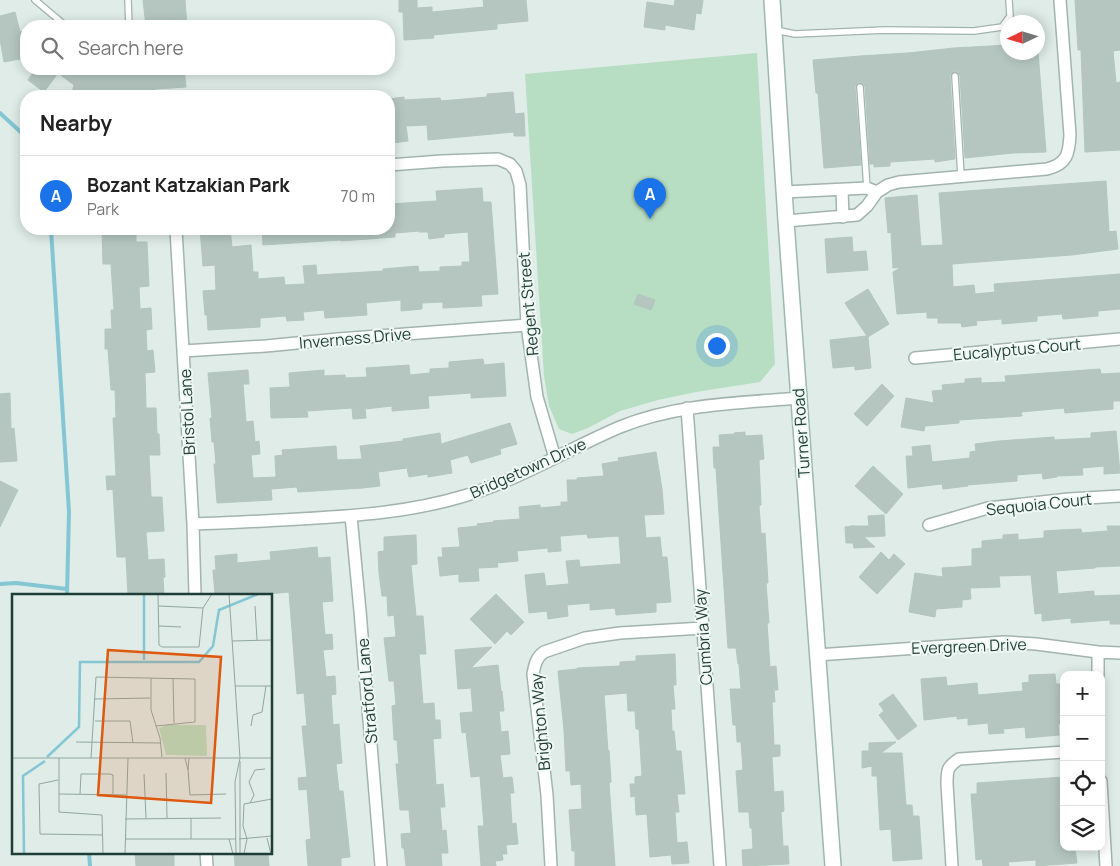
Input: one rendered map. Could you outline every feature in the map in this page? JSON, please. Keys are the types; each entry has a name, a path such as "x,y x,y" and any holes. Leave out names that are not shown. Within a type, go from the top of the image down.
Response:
{"main road":[{"name":"Turner Road","path":"772,0 786,221 833,866"}],"street":[{"path":"784,192 872,190 900,182 1058,167 1064,162 1070,144 1060,0"},
{"name":"Regent Street","path":"395,165 498,159 510,164 516,171 520,185 527,325 537,397 555,458"},
{"path":"842,190 843,217"},
{"path":"786,221 857,215 867,206 872,190"},
{"name":"Bristol Lane","path":"176,235 194,524 195,594"},
{"name":"Inverness Drive","path":"183,351 527,325"},
{"name":"Eucalyptus Court","path":"915,358 1120,339"},
{"name":"Bridgetown Drive","path":"194,524 351,516 430,504 466,496 513,478 621,426 646,418 687,408 799,398"},
{"name":"Cumbria Way","path":"687,408 720,866"},
{"name":"Sequoia Court","path":"930,525 988,508 1069,499 1120,496"},
{"name":"Stratford Lane","path":"351,516 381,866"},
{"name":"Brighton Way","path":"551,866 547,795 533,674 535,661 544,652 585,638 620,633 703,628"},
{"name":"Evergreen Drive","path":"817,655 1004,642 1120,653"},
{"path":"1098,652 1098,671"},
{"path":"952,866 947,784 947,771 951,765 959,759 1060,752"},
{"path":"1102,806 1106,866"}],"lane":[{"path":"35,0 59,20"},
{"path":"128,0 129,20"},
{"path":"773,29 795,34 885,30 974,32 1002,27 1010,16 1009,0"},
{"path":"954,76 961,176"},
{"path":"860,87 872,190"}],"green space":[{"path":"757,53 775,364 760,382 658,400 620,411 588,428 572,434 559,429 549,406 544,376 525,74"}],"building":[{"path":"143,0 185,0 187,20 145,20"},
{"path":"399,0 417,0 417,8 432,7 432,12 484,7 483,0 526,0 528,21 497,24 497,29 433,35 434,38 404,40 403,12 399,12"},
{"path":"675,0 703,0 701,14 696,13 694,30 665,25 665,30 644,27 647,2 674,6"},
{"path":"1075,0 1120,0 1120,50 1113,51 1116,83 1120,82 1120,150 1085,152 1081,50 1078,50"},
{"path":"15,12 20,32 20,59 4,62 0,39 0,16"},
{"path":"1000,45 1000,60 1039,60 1046,152 965,158 960,76 958,72 954,71 950,76 955,159 935,162 935,159 890,162 890,166 874,167 874,164 870,164 865,87 860,82 855,87 861,165 824,168 818,93 816,93 813,60"},
{"path":"32,75 57,75 45,90 41,90 28,80"},
{"path":"61,75 185,75 186,87 155,90 73,90 74,85"},
{"path":"513,92 515,114 524,113 525,136 514,136 514,132 428,140 427,125 406,126 408,141 395,143 395,98 404,97 404,100 440,98 441,101 487,97 487,94"},
{"path":"1106,181 1109,232 1116,231 1118,249 1072,255 952,264 953,287 974,285 975,294 995,292 994,284 1120,274 1120,309 1098,311 1098,316 1063,319 1062,314 1037,316 1037,321 1002,324 1002,319 976,321 977,325 962,327 961,323 938,323 938,318 927,318 927,312 897,314 893,272 902,267 893,268 891,232 888,233 885,198 917,195 921,246 943,245 939,193"},
{"path":"482,188 483,202 491,202 498,294 481,295 482,306 443,308 443,302 422,303 422,309 401,311 401,300 366,303 367,315 325,318 324,310 303,312 304,320 287,321 286,316 260,318 260,327 208,330 203,291 216,290 215,265 203,266 200,235 231,235 232,247 251,245 253,272 258,272 258,279 284,277 285,285 305,284 303,266 316,265 317,275 383,271 383,269 418,266 419,272 440,271 440,267 462,266 462,262 470,262 468,232 444,234 444,237 429,239 428,232 395,233 395,204 437,201 436,191"},
{"path":"102,235 136,235 136,242 147,242 149,286 139,287 140,309 151,308 152,329 146,330 147,351 153,350 155,372 145,373 146,408 156,408 160,455 149,455 151,497 162,497 164,531 146,532 148,560 164,559 164,594 128,594 126,557 117,557 113,489 107,490 106,476 116,476 113,418 116,418 115,390 111,390 108,349 105,349 105,329 112,329 111,310 114,310 111,264 103,264"},
{"path":"262,235 395,235 395,237 263,245"},
{"path":"852,237 853,252 866,251 868,270 827,273 825,239"},
{"path":"868,289 889,324 868,337 871,368 855,370 855,366 833,368 830,340 867,336 845,303"},
{"path":"638,294 655,300 651,310 634,304"},
{"path":"483,359 484,365 504,363 506,396 471,398 471,393 428,396 429,408 392,411 392,406 365,409 366,418 353,419 352,408 307,411 308,417 271,418 270,388 290,387 289,373 324,370 324,376 345,375 345,378 367,377 366,368 409,365 410,375 430,373 430,369 449,368 449,362"},
{"path":"1100,369 1101,374 1120,373 1120,401 1113,401 1113,409 1065,413 1064,408 1021,412 1022,416 959,420 959,423 925,426 924,431 901,427 906,398 934,403 932,391 943,390 942,385 965,383 965,379 981,378 981,383 1006,382 1005,376"},
{"path":"248,370 249,384 243,384 246,422 253,421 255,442 259,441 260,454 251,455 253,478 276,477 275,456 283,455 282,450 336,446 337,460 362,459 360,446 403,441 403,439 440,433 441,444 510,423 517,444 500,449 501,454 471,463 468,455 450,460 452,473 428,477 428,474 409,477 407,468 378,472 380,486 298,492 297,487 271,489 272,500 217,503 214,464 216,464 214,442 212,442 208,373"},
{"path":"882,384 894,396 867,426 854,414"},
{"path":"10,393 11,429 14,428 17,461 0,462 0,394"},
{"path":"1116,431 1120,473 1104,474 1104,466 1082,468 1083,475 1057,476 1043,479 1042,473 1017,475 1017,481 943,489 942,484 908,488 906,456 913,456 912,447 930,445 932,462 970,458 970,452 976,451 975,444 1054,437 1054,440 1091,438 1091,433"},
{"path":"745,432 745,436 762,435 764,459 759,460 761,505 759,505 761,534 765,533 770,667 776,666 778,690 774,690 775,702 772,702 774,745 780,745 780,756 772,757 774,792 783,791 784,811 781,812 783,846 788,846 789,864 743,866 742,850 753,849 752,828 750,828 749,812 739,812 736,771 743,770 741,742 737,742 736,725 733,725 730,689 741,689 736,648 728,648 713,447 720,447 719,435"},
{"path":"656,452 664,514 644,515 646,538 660,537 662,557 667,557 671,602 656,603 656,612 616,615 615,608 590,610 590,603 567,605 568,616 548,619 547,611 529,613 525,575 544,573 546,586 569,584 566,561 579,560 580,567 621,564 619,536 588,538 587,534 560,536 561,551 548,552 548,548 517,551 518,561 497,563 498,567 478,568 479,581 459,582 459,574 440,576 438,557 443,557 442,548 460,547 458,528 478,526 477,524 493,521 520,519 519,507 561,506 561,502 568,502 567,480 604,476 602,464 619,461 618,458"},
{"path":"873,466 903,494 886,514 855,486"},
{"path":"0,481 18,490 0,527"},
{"path":"884,515 885,536 864,537 875,547 854,548 853,543 846,543 845,527 852,525 869,526 868,516"},
{"path":"1107,526 1120,526 1120,566 1056,571 1058,594 1094,591 1094,596 1120,595 1120,624 1110,624 1110,620 1071,623 1071,618 1042,621 1042,613 1035,614 1031,575 999,576 1000,587 970,588 971,599 962,600 962,607 936,609 935,617 909,612 915,573 943,577 942,568 972,566 972,549 982,548 982,541 1003,539 1003,535 1018,534 1018,540 1044,538 1044,531 1081,529 1082,533 1108,531"},
{"path":"416,535 417,564 411,565 416,616 423,616 426,654 419,654 423,704 434,703 435,720 440,720 441,738 433,739 436,785 443,784 445,807 440,807 442,831 446,830 448,853 441,853 442,866 406,866 401,834 411,833 409,810 400,810 396,764 399,764 397,740 394,740 392,706 396,705 394,681 389,681 384,638 396,637 394,615 388,616 387,596 382,596 378,552 384,551 384,537"},
{"path":"317,547 318,558 330,557 333,601 322,602 325,635 332,634 333,649 323,650 326,677 335,676 336,694 331,695 333,725 339,724 342,763 336,764 339,791 343,791 350,857 341,858 341,866 308,866 306,840 311,839 307,789 299,790 298,778 307,777 302,726 307,726 304,693 297,694 289,592 215,594 213,570 216,570 215,556 237,554 237,563 271,560 270,552"},
{"path":"881,552 889,560 894,554 905,564 877,594 859,577"},
{"path":"496,594 524,622 511,635 507,631 495,644 470,619"},
{"path":"492,647 471,668 498,665 504,711 499,711 501,732 508,731 510,754 500,755 503,778 512,777 514,793 510,793 512,824 516,823 518,844 506,845 507,854 502,854 503,860 495,861 496,866 481,866 478,826 484,826 480,776 471,777 466,732 462,733 460,713 473,712 471,688 458,689 455,650"},
{"path":"675,654 676,685 673,685 675,709 671,709 672,731 674,731 676,751 681,751 685,794 677,794 679,812 675,812 677,843 687,842 689,863 672,864 671,855 650,857 647,814 636,815 635,796 631,797 630,784 635,784 635,777 642,776 639,729 636,729 635,711 628,711 627,693 604,695 615,866 575,866 575,851 572,851 569,810 582,809 581,784 571,785 570,771 566,771 558,671 620,666 620,662 636,661 636,656"},
{"path":"1055,674 1056,684 1060,684 1059,735 1026,738 1025,727 1003,729 1004,733 989,734 988,723 968,725 968,718 957,719 957,716 924,720 921,679 946,677 947,686 977,683 978,695 1023,691 1022,683 1029,682 1029,675"},
{"path":"893,694 917,726 898,740 879,715 884,711 879,704"},
{"path":"896,742 881,753 902,753 906,805 912,805 913,816 919,816 922,859 893,861 891,829 880,830 877,776 872,776 872,766 862,768 862,751 869,751 869,743"},
{"path":"1060,777 1060,851 1075,851 1077,863 1036,866 1036,860 1008,862 1009,866 983,866 982,859 976,860 971,794 977,794 977,783"},
{"path":"135,854 174,854 174,866 136,866"},
{"path":"234,854 268,854 269,866 235,866"}],"waterway":[{"path":"0,113 20,131"},
{"path":"51,235 69,512 67,594"},
{"path":"0,584 16,583 67,589"},
{"path":"89,854 90,866"}],"place":[{"name":"Bozant Katzakian Park","path":"650,219"}]}
